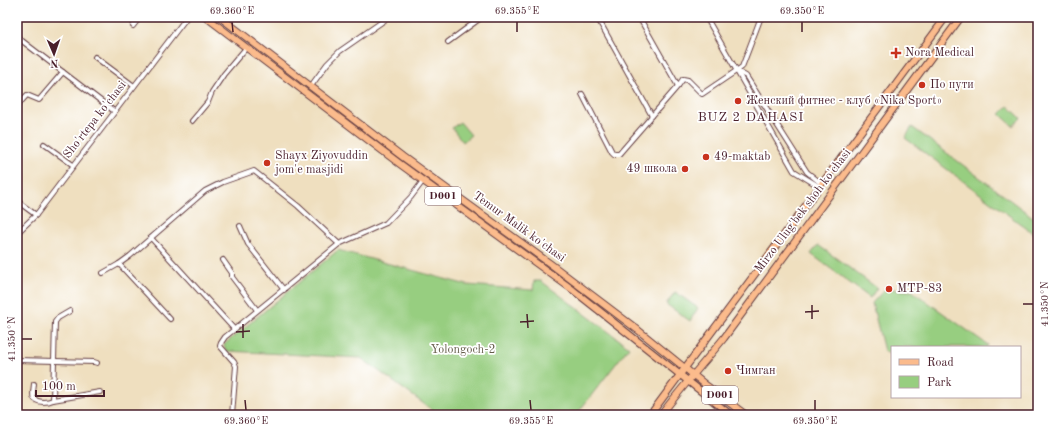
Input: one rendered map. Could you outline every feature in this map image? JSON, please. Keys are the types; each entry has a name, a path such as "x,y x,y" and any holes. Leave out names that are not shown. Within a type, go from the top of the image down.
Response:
{"main road":[{"path":"200,17 223,30"},
{"name":"Temur Malik ko'chasi","path":"206,17 423,181 573,290 731,415"},
{"name":"Temur Malik ko'chasi","path":"221,17 403,156 634,326 746,415"},
{"name":"Mirzo Ulug'bek shoh ko'chasi","path":"650,415 946,17"},
{"name":"Mirzo Ulug'bek shoh ko'chasi","path":"661,415 706,361 961,17"},
{"path":"858,136 867,143"},
{"path":"786,233 795,240"},
{"path":"757,272 766,279"}],"street":[{"path":"133,26 140,17"},
{"name":"Sho'rtepa ko'chasi","path":"17,233 36,215 187,17"},
{"path":"311,86 327,64 340,51 389,17"},
{"path":"448,42 482,17"},
{"path":"597,17 652,116"},
{"path":"639,17 678,86"},
{"path":"706,17 794,171 821,185"},
{"path":"582,94 614,154 620,154 683,79 686,79 702,94 742,67 761,17"},
{"path":"17,37 114,111"},
{"path":"192,121 208,102 212,92 224,74 246,48"},
{"path":"95,57 134,86"},
{"path":"737,71 746,76 808,172 821,185"},
{"path":"17,106 27,95 39,100 63,72"},
{"path":"44,144 73,165"},
{"path":"103,272 119,264 205,191 223,182 254,171 298,206 339,244"},
{"path":"232,415 236,366 220,345 225,338 257,310 284,290 339,244 386,223 411,197 423,181"},
{"path":"17,201 36,215"},
{"path":"240,226 248,244 284,290"},
{"path":"151,238 234,329"},
{"path":"223,260 232,273 232,276 257,310"},
{"path":"119,264 170,319"},
{"path":"53,400 55,322 58,318 70,311"},
{"path":"17,360 97,363"},
{"path":"34,384 33,397 37,402 51,402 53,400 100,392"}],"green space":[{"path":"1008,106 1021,118 1013,126 1000,114"},
{"path":"460,122 471,135 463,142 452,128"},
{"path":"912,127 1038,221 1038,237 905,138"},
{"path":"818,245 877,288 870,298 811,254"},
{"name":"Yolongoch-2","path":"338,250 467,285 533,290 534,281 541,281 629,347 576,415 439,415 361,358 226,351 224,345 227,342"},
{"path":"888,286 896,290 912,291 988,345 891,346 891,354 884,351 872,303"},
{"path":"675,292 698,308 690,321 666,304"}],"place":[{"name":"Nora Medical","path":"896,53"},
{"name":"По пути","path":"922,85"},
{"name":"Женский фитнес - клуб «Nika Sport»","path":"738,101"},
{"name":"49-maktab","path":"706,157"},
{"name":"Shayx Ziyovuddin jom'e masjidi","path":"267,163"},
{"name":"49 школа","path":"685,169"},
{"name":"MTP-83","path":"889,289"},
{"name":"Чимган","path":"728,371"}],"district":[{"name":"BUZ 2 DAHASI","path":"751,117"}]}
